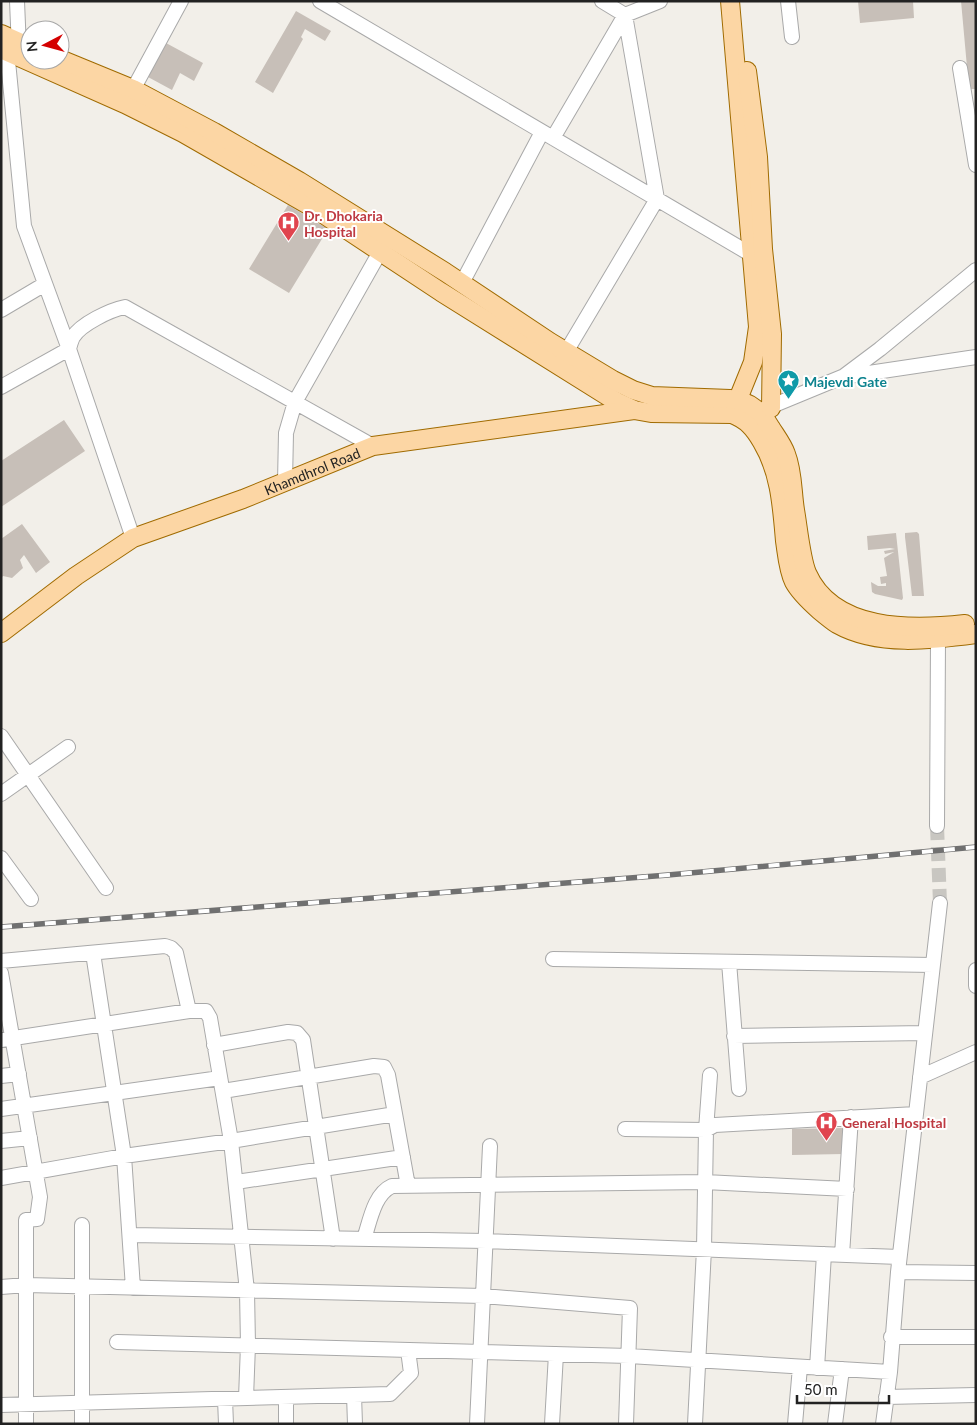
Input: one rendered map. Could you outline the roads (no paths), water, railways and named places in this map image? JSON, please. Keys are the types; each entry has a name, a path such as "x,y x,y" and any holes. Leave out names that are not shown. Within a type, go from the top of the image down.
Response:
{"main road":[{"path":"730,1 758,327 752,362 738,411"},
{"path":"739,1 758,157 772,334 765,410 786,452 790,465 794,507 806,572 814,587 826,601 846,613 867,621 920,627 976,623"},
{"path":"1,34 15,49 183,134 309,206 462,283 566,352 613,380 633,390 652,396 738,411 753,428 769,454 779,484 787,555 794,581 808,601 836,624 856,633 881,639 938,639 976,634"},
{"path":"70,63 133,89 214,132 299,181 384,244 441,292 617,402 634,410 651,413 738,411 750,404 765,410"},
{"path":"634,410 652,396"},
{"name":"Khamdhrol Road","path":"1,633 76,576 133,538 243,500 373,446 634,410"}],"street":[{"path":"17,1 15,49 24,226 69,349 133,538"},
{"path":"124,104 182,1"},
{"path":"320,1 752,255"},
{"path":"566,352 657,199 625,15 602,1"},
{"path":"462,283 548,135 625,15 660,1"},
{"path":"788,1 792,38"},
{"path":"960,68 976,165"},
{"path":"285,482 286,433 295,402 384,244"},
{"path":"842,378 976,270"},
{"path":"1,310 45,284"},
{"path":"1,387 69,349 74,337 80,330 113,309 124,307 373,446"},
{"path":"765,410 842,378 976,357"},
{"path":"937,826 938,639"},
{"path":"1,736 106,888"},
{"path":"1,794 68,747"},
{"path":"1,858 31,899"},
{"path":"883,1424 890,1372 891,1337 899,1257 940,903"},
{"path":"1,961 165,946 171,948 176,954 189,1011"},
{"path":"93,953 124,1156 133,1288"},
{"path":"553,958 933,965"},
{"path":"728,962 739,1089"},
{"path":"976,970 976,986"},
{"path":"1,973 7,1039 19,1074 40,1197 37,1220 26,1220 26,1424"},
{"path":"7,1039 189,1011 206,1011 210,1018 231,1141 242,1237 247,1290 248,1345 246,1398"},
{"path":"214,1045 288,1032 297,1033 303,1040 333,1238"},
{"path":"734,1036 925,1033"},
{"path":"920,1077 976,1052"},
{"path":"1,1109 114,1093 309,1077 374,1066 384,1067 388,1075 408,1186"},
{"path":"1,1076 19,1074"},
{"path":"695,1424 704,1249 706,1130 710,1075"},
{"path":"1,1178 124,1156 231,1141 395,1114"},
{"path":"625,1128 706,1130 714,1125 916,1114"},
{"path":"842,1255 852,1117"},
{"path":"1,1141 30,1138"},
{"path":"477,1424 490,1146"},
{"path":"236,1182 403,1157"},
{"path":"364,1239 378,1197 385,1189 392,1186 706,1182 847,1189"},
{"path":"82,1226 82,1424"},
{"path":"130,1235 486,1241 899,1257"},
{"path":"817,1368 824,1254"},
{"path":"898,1272 976,1273"},
{"path":"1,1287 26,1285 483,1296 630,1308 626,1424"},
{"path":"891,1337 976,1337"},
{"path":"117,1342 629,1356 890,1372"},
{"path":"1,1405 390,1394 411,1373 408,1350"},
{"path":"552,1424 556,1354"},
{"path":"795,1424 800,1367"},
{"path":"835,1424 842,1370"},
{"path":"354,1395 355,1424"},
{"path":"886,1397 976,1395"},
{"path":"286,1397 286,1424"},
{"path":"225,1398 226,1424"}],"tunnel":[{"path":"937,826 940,903"}],"railway":[{"path":"1,927 668,875 976,847"}],"place":[{"name":"Dr. Dhokaria Hospital","path":"288,242"},
{"name":"Majevdi Gate","path":"788,400"},
{"name":"General Hospital","path":"826,1141"}]}
